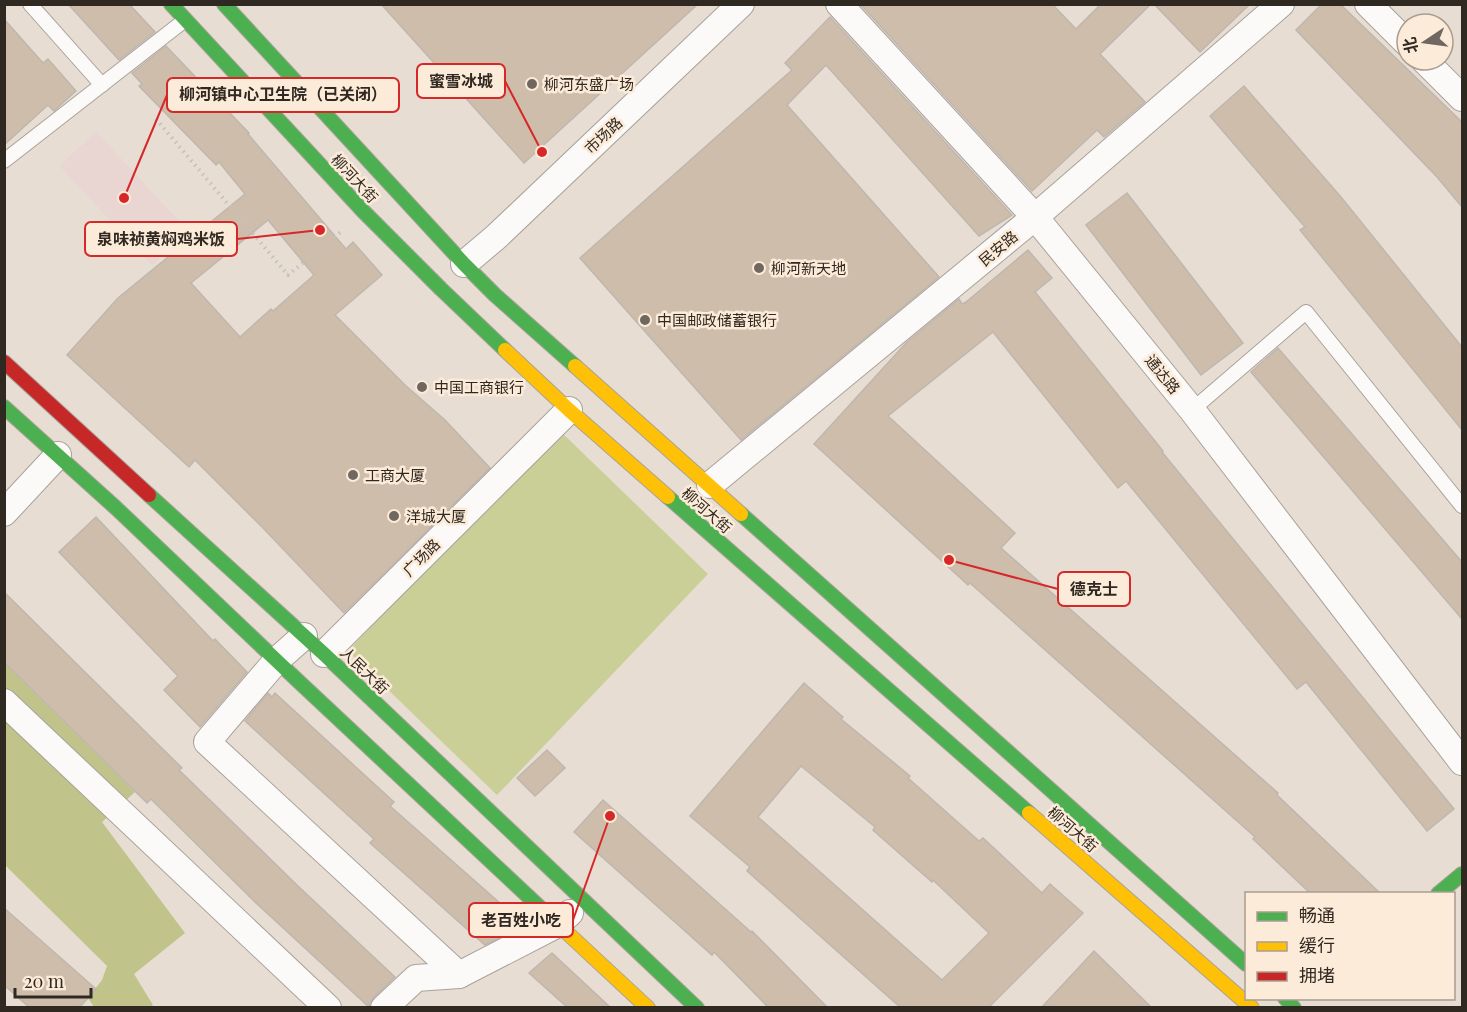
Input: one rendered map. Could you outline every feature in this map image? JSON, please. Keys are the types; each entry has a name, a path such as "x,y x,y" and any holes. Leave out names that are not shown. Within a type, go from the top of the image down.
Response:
{"main road":[{"name":"柳河大街","path":"171,4 363,211 441,289 569,410 1252,1008"},
{"name":"柳河大街","path":"224,4 495,295 1245,962"},
{"name":"人民大街","path":"4,362 324,654 697,1008"},
{"path":"4,407 116,508 648,1008"},
{"path":"1440,892 1462,874"}],"street":[{"name":"市场路","path":"464,264 504,229 741,4"},
{"name":"通达路","path":"839,4 1035,217 1192,410 1462,762"},
{"name":"民安路","path":"710,485 1035,217 1281,4"},
{"path":"1368,4 1395,31"},
{"path":"1436,72 1462,98"},
{"name":"广场路","path":"324,654 569,410"},
{"path":"4,513 58,456"},
{"path":"304,636 277,660 207,742 459,975"},
{"path":"4,702 328,1008"},
{"path":"384,1008 416,978 459,975 558,924 583,900"}],"lane":[{"path":"30,4 102,85"},
{"path":"4,161 185,20"},
{"path":"1192,410 1306,312 1462,506"}],"path":[{"path":"156,119 288,275 363,211"}],"shaded area":[{"path":"96,132 188,231 152,265 60,166"}],"green space":[{"path":"559,430 708,574 497,795 348,651"},
{"path":"4,662 135,792 102,822 185,933 134,974 153,1005 147,1008 94,1007 88,998 102,980 107,966 5,865"}],"building":[{"path":"68,4 129,4 155,32 119,60"},
{"name":"柳河东盛广场","path":"381,4 698,4 524,163"},
{"path":"860,4 1052,4 1076,29 1101,4 1151,4 1100,54 1145,102 1104,137 1097,130 1032,191"},
{"path":"1154,4 1250,4 1200,52"},
{"path":"1322,4 1340,4 1395,57 1395,72 1410,72 1462,122 1462,207 1437,177 1296,30"},
{"name":"柳河新天地","path":"830,17 1012,215 979,236 826,65 787,105 939,277 741,440 580,258 792,70 785,63"},
{"path":"4,19 43,63 48,59 76,91 54,111 48,105 4,145"},
{"path":"166,46 249,133 346,249 353,242 382,275 335,315 406,386 445,420 490,468 344,613 195,460 189,467 67,355 118,298 245,194 219,162 216,165 139,86 142,84 132,73","holes":["268,220 314,275 240,337 191,283"]},
{"path":"1244,86 1341,197 1462,347 1462,430 1300,230 1305,227 1210,116"},
{"path":"1127,193 1243,343 1201,375 1086,225"},
{"path":"1028,250 1052,278 1035,292 1162,452 1454,809 1427,831 1306,682 1297,689 1126,481 1118,488 993,332 888,416 1015,533 1001,548 1278,793 1277,795 1379,892 1309,892 1253,839 1255,837 970,583 968,585 814,444 906,343 959,299 962,304"},
{"path":"1278,348 1462,562 1462,619 1251,372"},
{"path":"96,517 213,641 215,639 247,672 200,727 164,690 178,676 59,552"},
{"path":"4,592 182,768 179,770 395,977 374,997 369,1007 256,903 151,799 147,803 4,662"},
{"path":"804,683 843,717 841,719 910,776 908,778 979,841 983,838 1042,893 1050,884 1083,913 988,1008 901,1008 747,871 750,867 690,816","holes":["801,766 875,827 873,830 932,882 933,880 989,933 942,980 758,817"]},
{"path":"268,693 272,697 275,693 394,802 390,806 519,920 507,934 485,945 370,843 374,839 245,721"},
{"path":"547,750 565,768 535,796 517,778"},
{"path":"603,800 752,931 828,1008 769,1008 714,952 712,955 574,832"},
{"path":"4,908 96,989 79,1008 30,1008 4,985"},
{"path":"1094,951 1152,1008 1041,1008"},
{"path":"552,953 611,1008 568,1008 529,973"}],"traffic: fast":[{"path":"171,4 363,211 505,350"},
{"path":"224,4 464,264 495,295 575,366"},
{"path":"4,407 116,508 563,929"},
{"path":"149,495 324,654 697,1008"},
{"path":"668,497 1029,813"},
{"path":"741,514 1245,963"},
{"path":"1440,892 1462,874"},
{"path":"1287,1000 1294,1008"}],"traffic: slow":[{"path":"505,350 668,497"},
{"path":"575,366 741,514"},
{"path":"1029,813 1252,1008"},
{"path":"563,929 648,1008"}],"traffic: jam":[{"path":"4,362 149,495"}],"place":[{"name":"柳河东盛广场","path":"532,84"},
{"name":"蜜雪冰城","path":"542,152"},
{"name":"柳河镇中心卫生院（已关闭）","path":"124,198"},
{"name":"泉味祯黄焖鸡米饭","path":"320,230"},
{"name":"柳河新天地","path":"759,268"},
{"name":"中国邮政储蓄银行","path":"645,320"},
{"name":"中国工商银行","path":"422,387"},
{"name":"工商大厦","path":"353,475"},
{"name":"洋城大厦","path":"394,516"},
{"name":"德克士","path":"949,560"},
{"name":"老百姓小吃","path":"610,816"}]}
